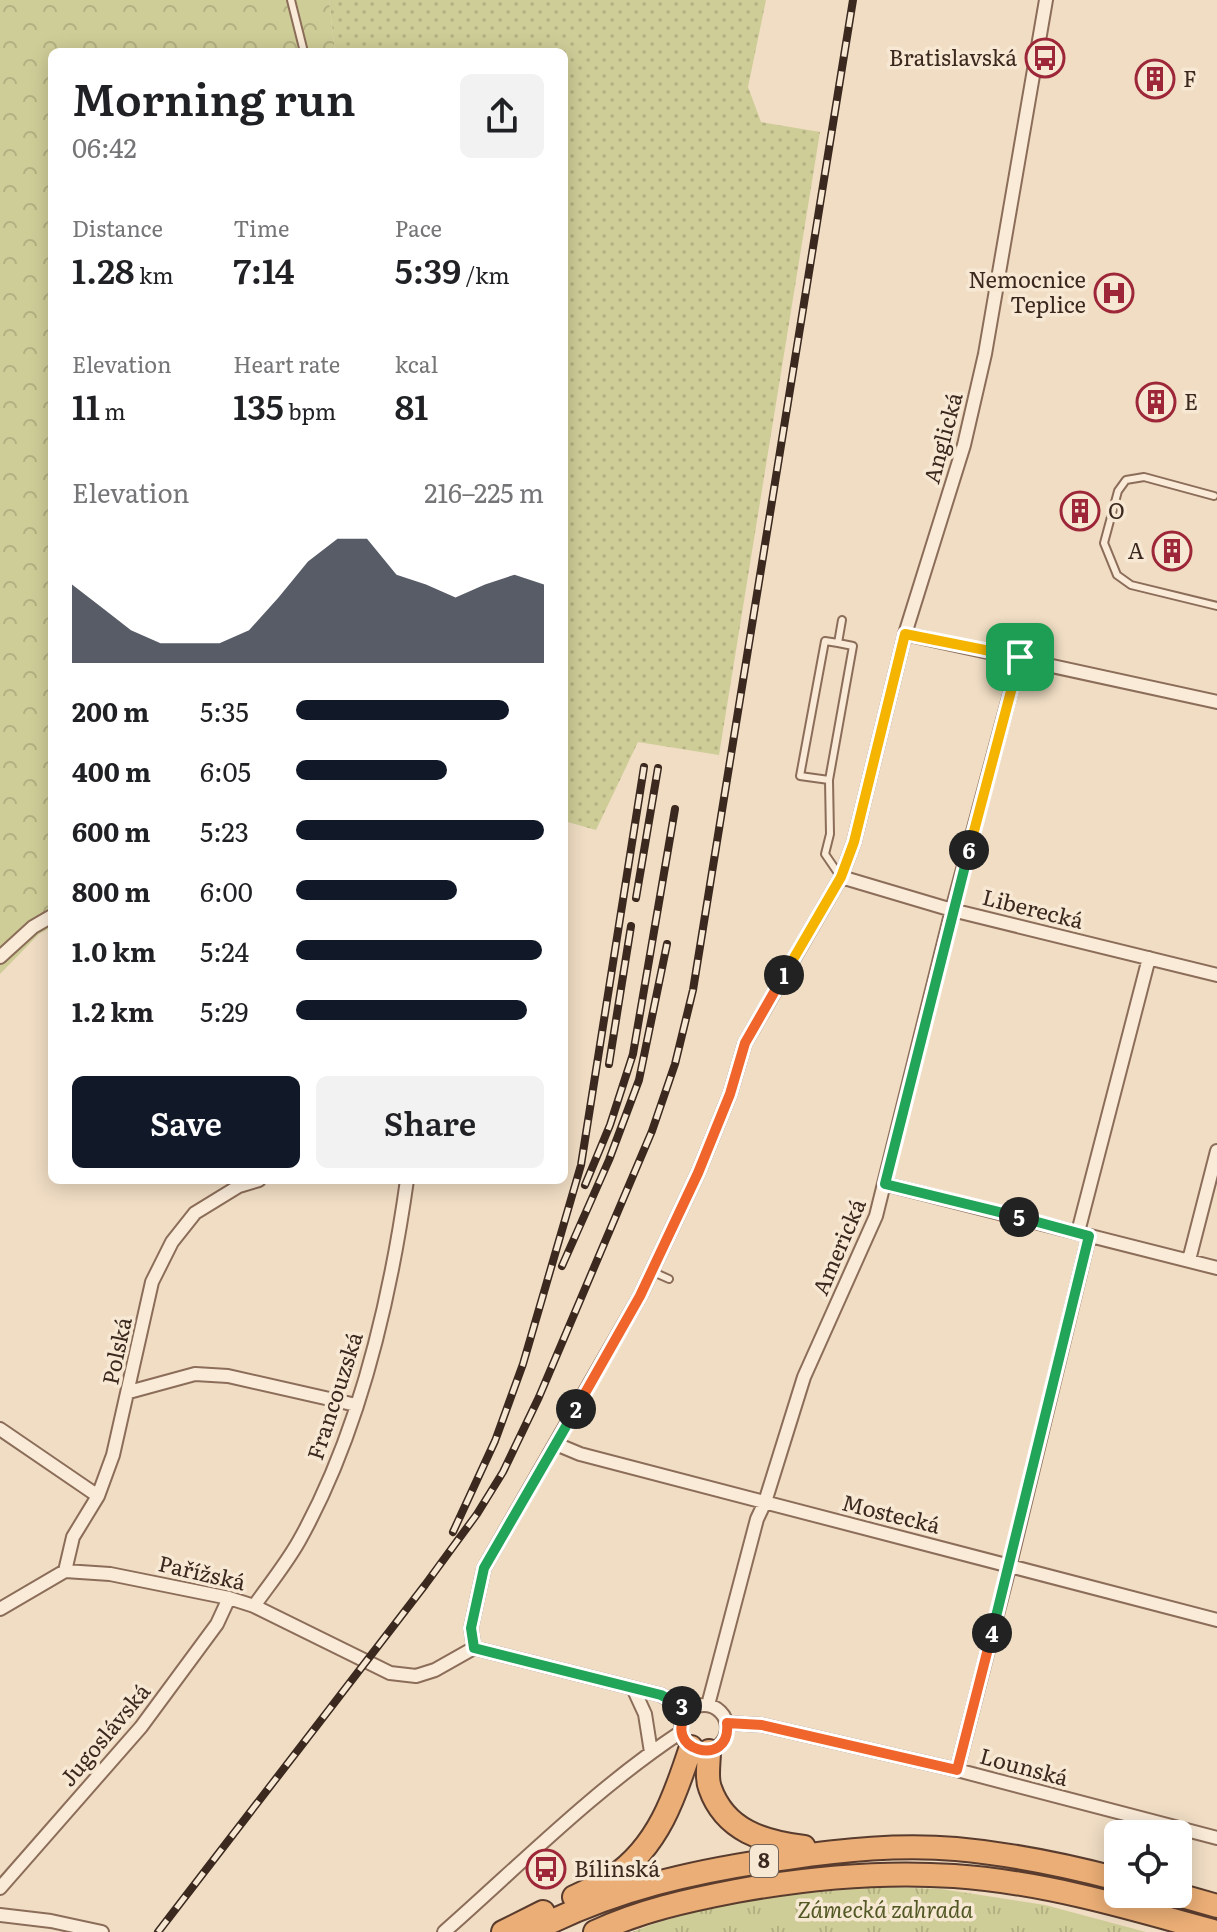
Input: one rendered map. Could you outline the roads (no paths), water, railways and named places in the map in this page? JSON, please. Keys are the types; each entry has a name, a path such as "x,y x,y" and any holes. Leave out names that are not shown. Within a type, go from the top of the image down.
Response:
{"highway":[{"path":"694,1743 709,1786 726,1817 746,1833 776,1843 833,1851"},
{"path":"503,1932 613,1877 646,1848 672,1804 694,1743"},
{"name":"8","path":"531,1932 598,1901 650,1884 727,1866 833,1851 902,1847 956,1849 1008,1856 1104,1876"},
{"name":"8","path":"595,1932 706,1896 796,1880 914,1875 1004,1882 1098,1900 1216,1932"},
{"path":"1192,1899 1217,1906"}],"street":[{"name":"Anglická","path":"474,1648 471,1628 484,1568 651,1271 698,1173 730,1094 745,1043 841,877 854,842 905,634 964,445 985,354 1046,0"},
{"path":"905,634 1217,702"},
{"name":"Americká","path":"708,1705 757,1519 804,1377 876,1216 952,910 1020,657"},
{"name":"Liberecká","path":"841,877 952,910 1217,975"},
{"path":"0,957 33,927 48,918"},
{"path":"957,1770 1010,1564 1149,958"},
{"path":"1189,1260 1217,1151"},
{"name":"Polská","path":"65,1571 73,1537 98,1496 113,1455 152,1282 172,1242 195,1213 246,1184"},
{"name":"Francouzská","path":"254,1606 298,1541 333,1469 381,1322 406,1184"},
{"path":"885,1184 1217,1268"},
{"path":"129,1392 195,1374 228,1376 356,1405"},
{"path":"0,1429 98,1496"},
{"name":"Mostecká","path":"556,1444 580,1454 1217,1620"},
{"path":"0,1609 65,1571"},
{"name":"Pařížská","path":"65,1571 110,1574 229,1598 254,1606 390,1673 416,1676 435,1670 474,1648"},
{"name":"Jugoslávská","path":"0,1888 141,1727 217,1624 229,1598"},
{"path":"474,1648 669,1697 689,1711"},
{"path":"633,1688 645,1714 651,1752"},
{"path":"444,1932 651,1752 694,1743 719,1746 725,1738 727,1723 720,1711 708,1705 689,1711 682,1722 694,1743"},
{"name":"Lounská","path":"727,1723 762,1725 957,1770 1217,1838"},
{"path":"0,1915 51,1921 102,1932"}],"lane":[{"path":"291,0 303,48"},
{"path":"1214,496 1144,477 1126,480 1118,491 1104,543 1117,575 1131,585 1217,606"},
{"path":"838,643 842,620"},
{"path":"829,780 800,776 825,641 853,646 829,780 830,834 825,854 841,877"},
{"path":"651,1271 669,1279"}],"railway":[{"path":"158,1932 425,1585 477,1514 503,1472 539,1397 652,1131 675,1064 693,990 853,0"},
{"path":"453,1532 495,1441 523,1364 581,1165 644,767"},
{"path":"636,898 658,768"},
{"path":"585,1185 610,1125 633,1054 675,809"},
{"path":"609,1064 631,926"},
{"path":"562,1266 609,1160 639,1080 667,944"}],"place":[{"name":"Bratislavská","path":"1045,58"},
{"name":"F","path":"1155,79"},
{"name":"Nemocnice Teplice","path":"1114,293"},
{"name":"E","path":"1156,402"},
{"name":"O","path":"1080,511"},
{"name":"A","path":"1172,551"},
{"name":"Bílinská","path":"546,1869"}],"park label":[{"name":"Zámecká zahrada","path":"885,1910"}]}
